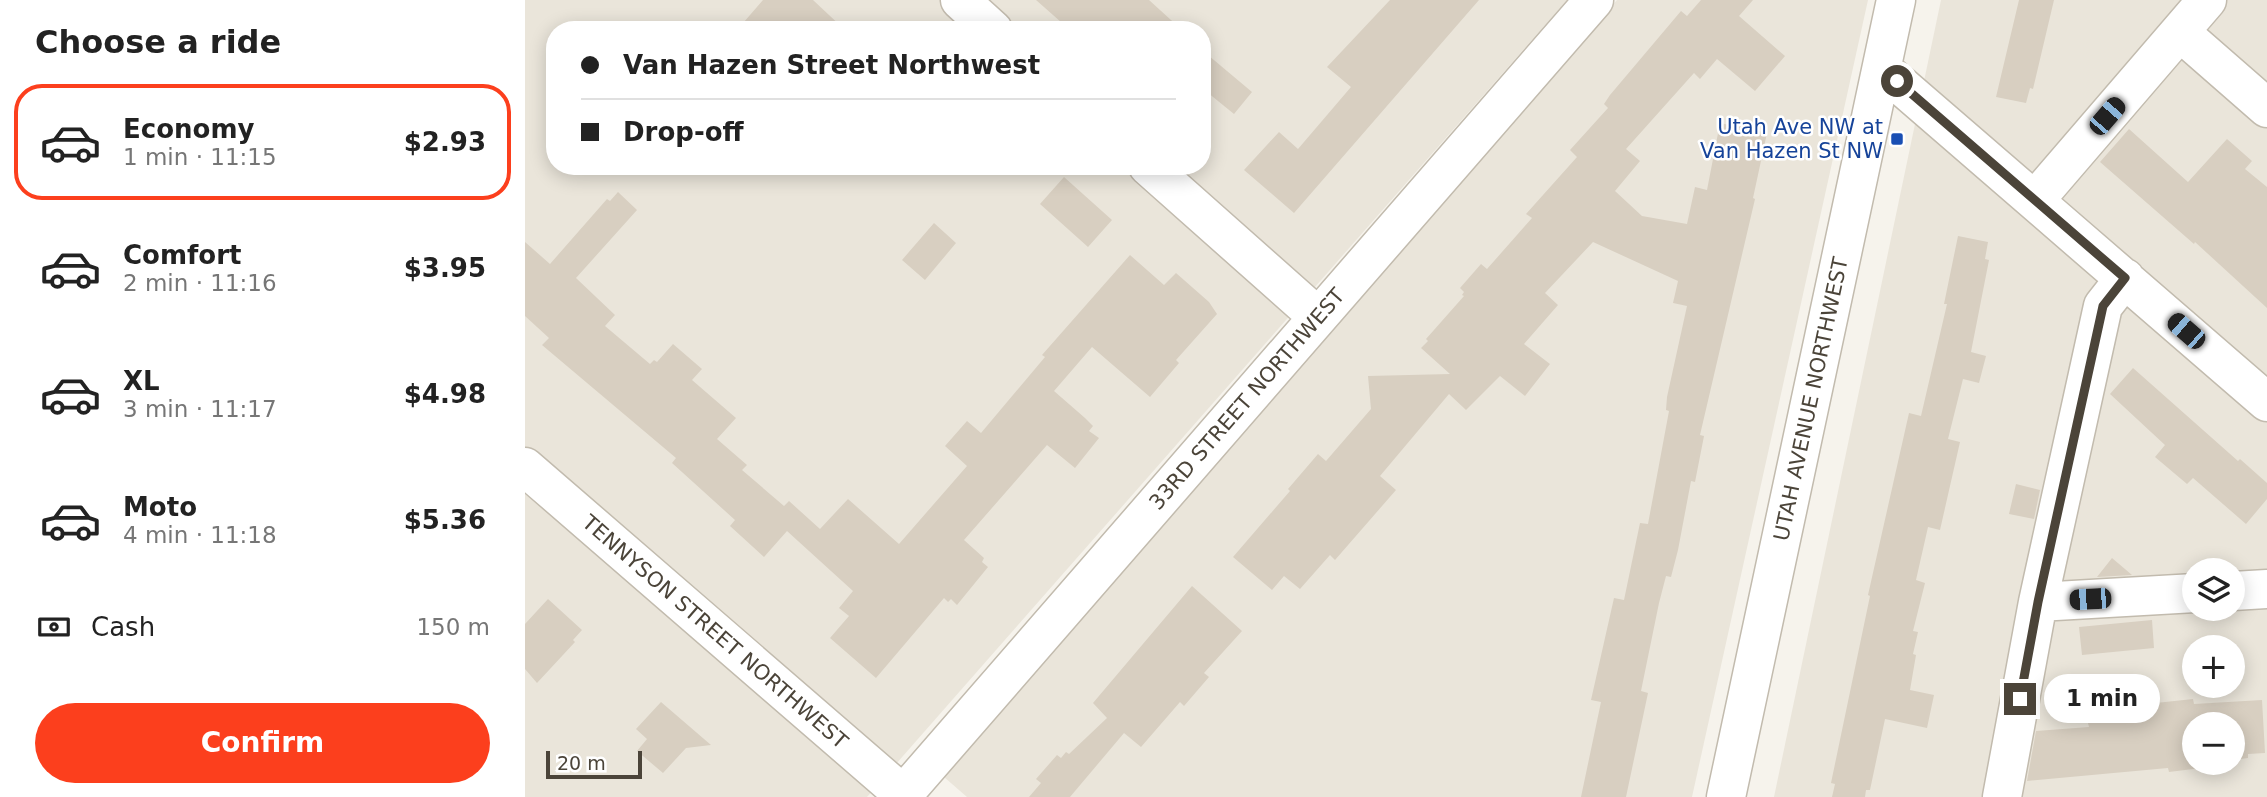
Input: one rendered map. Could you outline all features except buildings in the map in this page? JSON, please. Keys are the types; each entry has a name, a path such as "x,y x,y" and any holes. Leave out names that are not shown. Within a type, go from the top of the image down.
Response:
{"street":[{"path":"960,0 983,21"},
{"name":"33RD STREET NORTHWEST","path":"903,796 1594,0"},
{"name":"UTAH AVENUE NORTHWEST","path":"1726,797 1896,0"},
{"path":"2035,200 2207,0"},
{"path":"2180,32 2267,108"},
{"path":"1882,69 2267,402"},
{"path":"1158,175 1318,317"},
{"path":"2002,797 2038,602 2103,306 2125,278"},
{"name":"TENNYSON STREET NORTHWEST","path":"525,467 903,796"},
{"path":"2245,590 2267,589"},
{"path":"2038,602 2182,594"}],"shaded area":[{"path":"525,0 1567,0 867,797 525,797"},
{"path":"1617,0 1868,0 1692,797 967,797 944,777"},
{"path":"1941,0 2267,0 2267,797 1774,797"}],"place":[{"name":"Utah Ave NW at Van Hazen St NW","path":"1897,139"}],"route":[{"path":"1897,81 2125,278 2103,306 2038,602 2020,699"}]}
